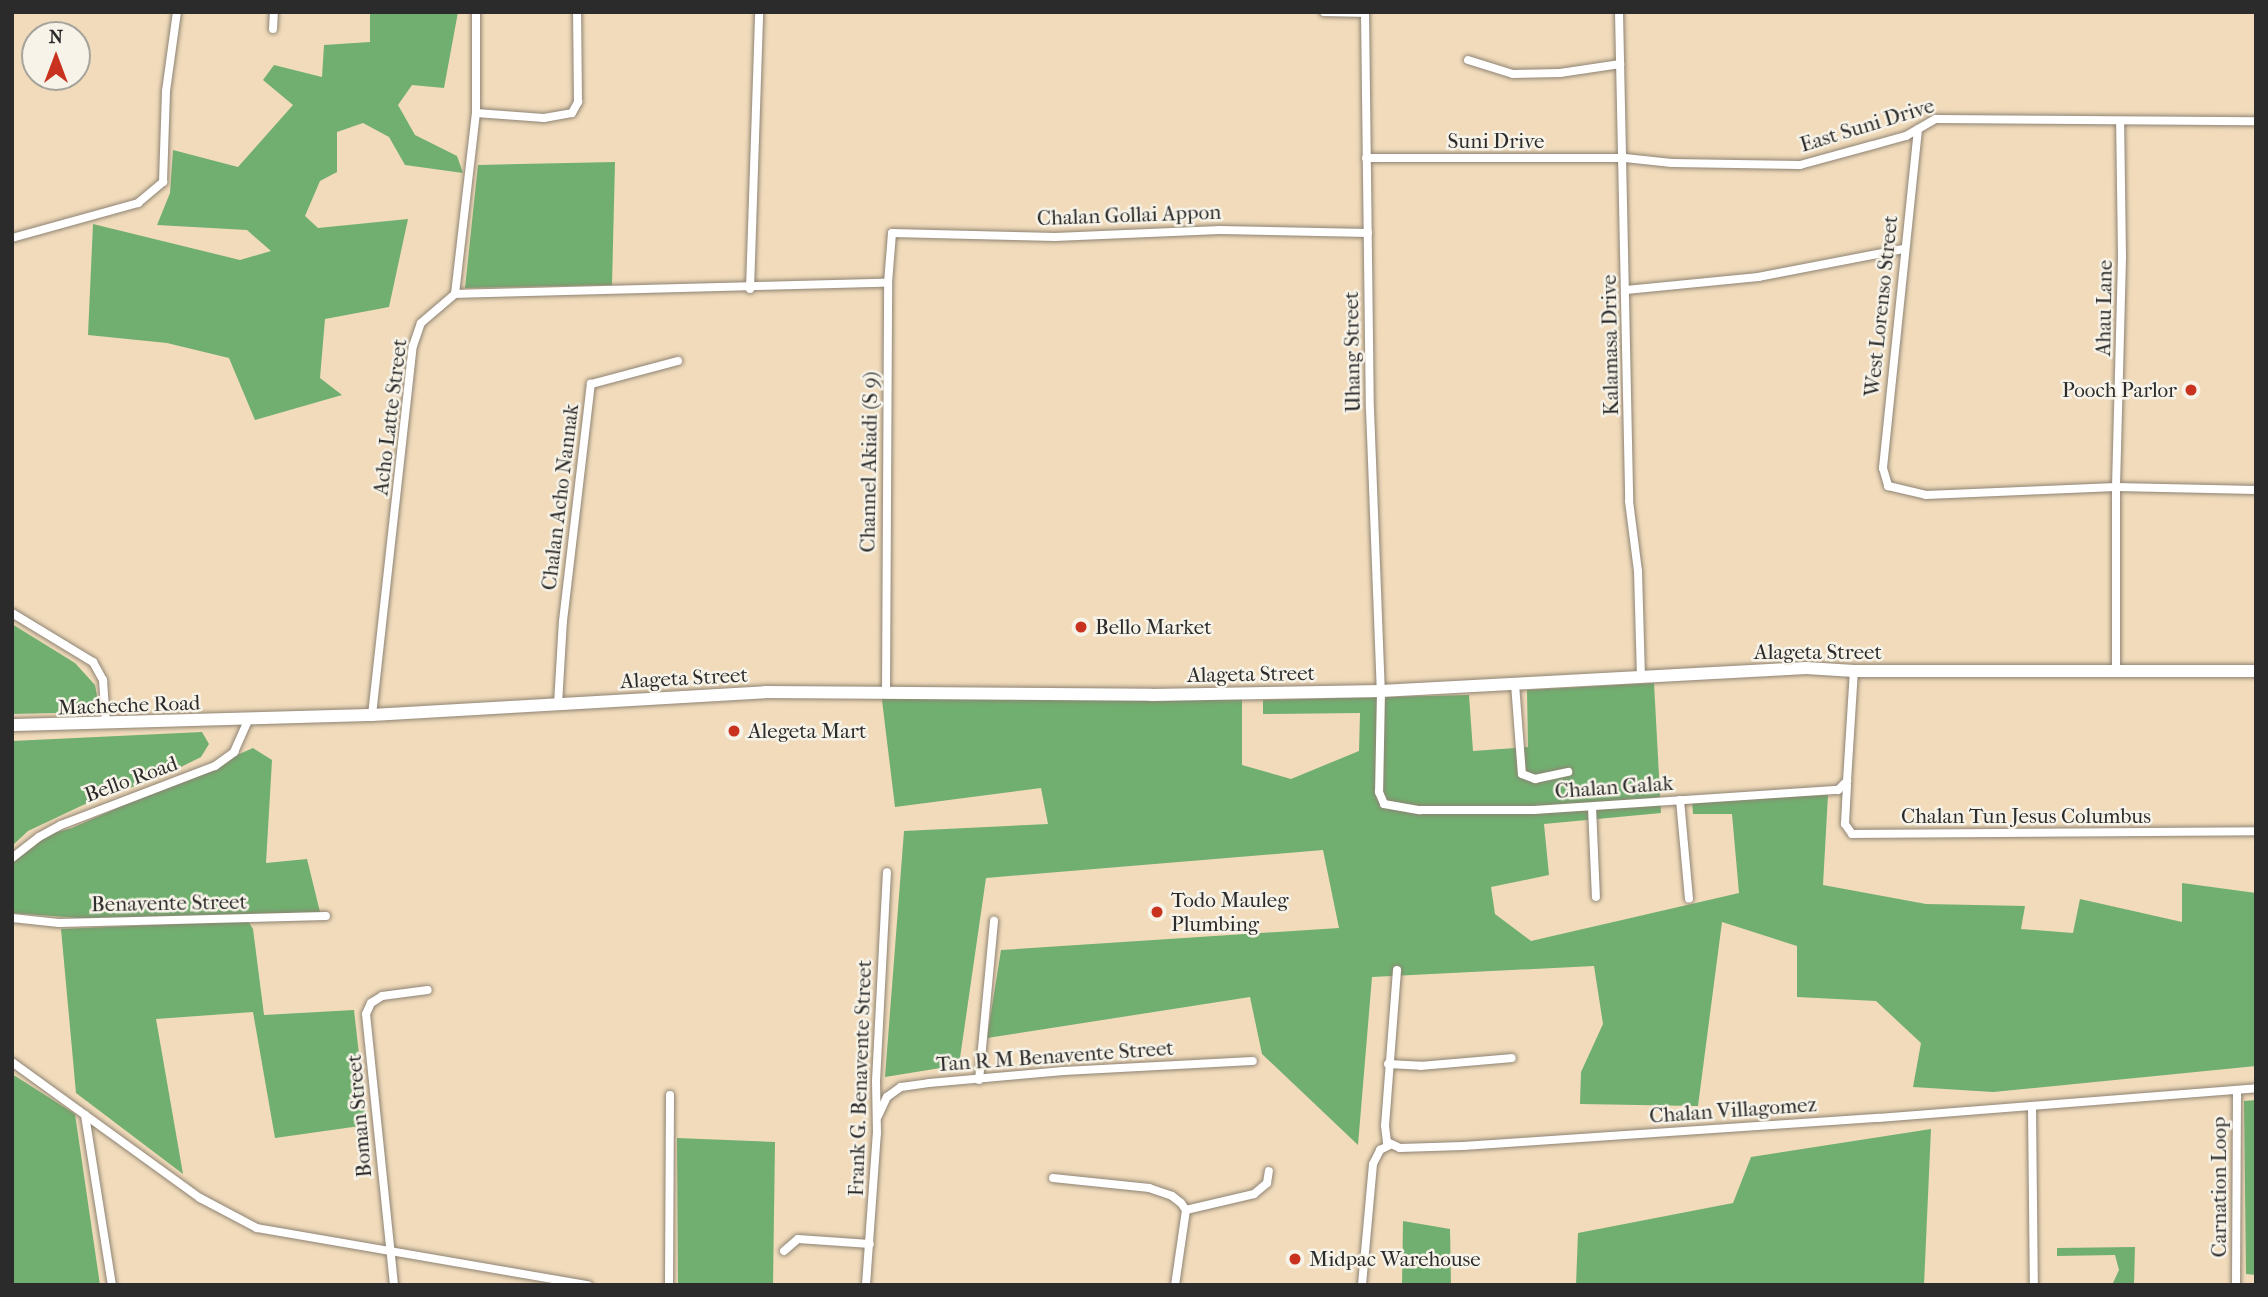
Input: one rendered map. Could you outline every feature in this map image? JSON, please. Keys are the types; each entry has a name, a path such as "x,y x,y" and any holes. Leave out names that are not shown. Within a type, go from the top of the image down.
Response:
{"main road":[{"name":"Alageta Street","path":"248,721 765,692 1151,695 1381,691 1806,668 1854,671 2256,671"},
{"name":"Macheche Road","path":"12,725 248,721"}],"street":[{"path":"12,238 138,203 163,182 166,91 177,12"},
{"path":"273,29 274,12"},
{"path":"476,12 476,113 455,294 750,289 888,283"},
{"path":"476,113 544,118 572,113 578,102 577,12"},
{"path":"750,289 759,12"},
{"path":"1324,12 1365,13"},
{"name":"Kalamasa Drive","path":"1619,12 1625,158 1629,501 1638,571 1641,676"},
{"name":"Uhang Street","path":"1365,13 1370,409 1381,691"},
{"path":"1468,60 1513,74 1560,73 1620,64"},
{"name":"East Suni Drive","path":"1625,158 1672,163 1800,165 1906,136 1936,119 2120,122"},
{"path":"2120,122 2256,121"},
{"name":"Ahau Lane","path":"2116,671 2116,487 2122,257 2120,122"},
{"name":"West Lorenso Street","path":"1918,129 1903,249 1883,468 1888,486 1926,495 2116,487"},
{"name":"Suni Drive","path":"1366,158 1625,158"},
{"name":"Chalan Gollai Appon","path":"892,233 1055,237 1267,229 1367,233"},
{"name":"Channel Akiadi (S 9)","path":"886,692 888,283 892,233"},
{"path":"1626,290 1758,276 1903,249"},
{"name":"Acho Latte Street","path":"372,715 413,346 421,323 455,294"},
{"name":"Chalan Acho Nannak","path":"558,704 563,621 591,384 678,361"},
{"path":"2116,487 2256,490"},
{"path":"12,613 93,662 103,680 106,723"},
{"path":"1847,781 1854,671"},
{"path":"1515,684 1522,774 1535,779 1568,772"},
{"name":"Chalan Galak","path":"1381,691 1380,792 1384,804 1394,808 1450,811 1592,807 1838,790 1847,781"},
{"name":"Bello Road","path":"12,858 39,837 61,825 229,758 238,746 248,721"},
{"name":"Chalan Tun Jesus Columbus","path":"1847,781 1844,819 1852,834 2256,831"},
{"path":"1680,800 1689,899"},
{"path":"1592,807 1596,897"},
{"name":"Frank G. Benavente Street","path":"866,1285 877,1118 887,872"},
{"name":"Benavente Street","path":"12,918 59,923 327,916"},
{"path":"979,1080 995,921"},
{"path":"1362,1285 1373,1164 1380,1150 1390,1145 1385,1133 1397,970"},
{"name":"Boman Street","path":"394,1285 366,1014 371,1003 382,996 428,990"},
{"path":"1388,1064 1421,1066 1512,1058"},
{"name":"Tan R M Benavente Street","path":"877,1118 887,1097 901,1087 1063,1071 1252,1061"},
{"path":"12,1062 201,1198 257,1228 588,1285"},
{"name":"Chalan Villagomez","path":"1390,1145 1463,1146 2032,1108 2256,1088"},
{"name":"Carnation Loop","path":"2236,1285 2237,1090"},
{"path":"669,1285 670,1095"},
{"path":"2032,1108 2034,1285"},
{"path":"85,1115 111,1285"},
{"path":"1186,1210 1254,1194 1267,1183 1269,1171"},
{"path":"1054,1178 1149,1188 1172,1196 1186,1210"},
{"path":"1175,1285 1186,1210"},
{"path":"784,1251 798,1238 870,1244"}],"green space":[{"path":"370,12 458,12 444,88 412,85 398,105 415,135 457,156 463,173 405,165 389,137 363,123 337,132 337,172 320,181 305,216 318,228 408,219 389,307 325,319 320,378 342,395 255,420 229,358 167,343 88,335 93,224 240,260 271,251 247,230 157,225 170,193 173,150 238,167 293,105 263,80 274,65 322,77 324,45 370,42"},
{"path":"615,162 612,285 465,288 478,165"},
{"path":"12,624 75,663 95,685 100,712 12,714"},
{"path":"1654,683 1661,813 1544,824 1549,875 1491,887 1495,914 1531,941 1739,893 1732,814 1693,814 1692,801 1828,795 1823,885 1926,904 2025,906 2021,929 2073,933 2080,899 2182,922 2182,883 2256,893 2256,1066 1993,1092 1913,1087 1921,1043 1876,1001 1797,997 1797,946 1722,922 1698,1106 1580,1104 1581,1072 1603,1024 1594,966 1372,977 1358,1145 1262,1054 1250,997 987,1038 1001,950 1339,928 1323,850 986,878 959,1065 885,1077 904,831 1048,824 1041,788 895,807 881,692 1242,696 1242,765 1291,779 1359,751 1360,713 1263,714 1263,700 1469,695 1473,751 1528,747 1527,690"},
{"path":"202,732 209,744 201,757 165,775 83,805 28,831 12,846 12,741"},
{"path":"253,748 272,760 266,863 307,859 320,912 91,919 12,913 12,858 39,837 72,828"},
{"path":"248,921 253,929 264,1015 354,1010 367,1125 275,1138 253,1012 156,1019 183,1174 76,1093 61,929"},
{"path":"12,1074 75,1114 100,1285 12,1285"},
{"path":"2256,1100 2256,1275 2246,1274 2244,1101"},
{"path":"1931,1129 1924,1285 1576,1285 1578,1233 1733,1203 1751,1157"},
{"path":"677,1138 775,1142 773,1285 678,1285"},
{"path":"1403,1221 1450,1229 1451,1285 1402,1285"},
{"path":"2135,1247 2134,1285 2112,1285 2119,1270 2115,1255 2057,1256 2057,1248"}],"place":[{"name":"Pooch Parlor","path":"2191,390"},
{"name":"Bello Market","path":"1081,627"},
{"name":"Alegeta Mart","path":"734,731"},
{"name":"Todo Mauleg Plumbing","path":"1157,912"},
{"name":"Midpac Warehouse","path":"1295,1259"}]}
